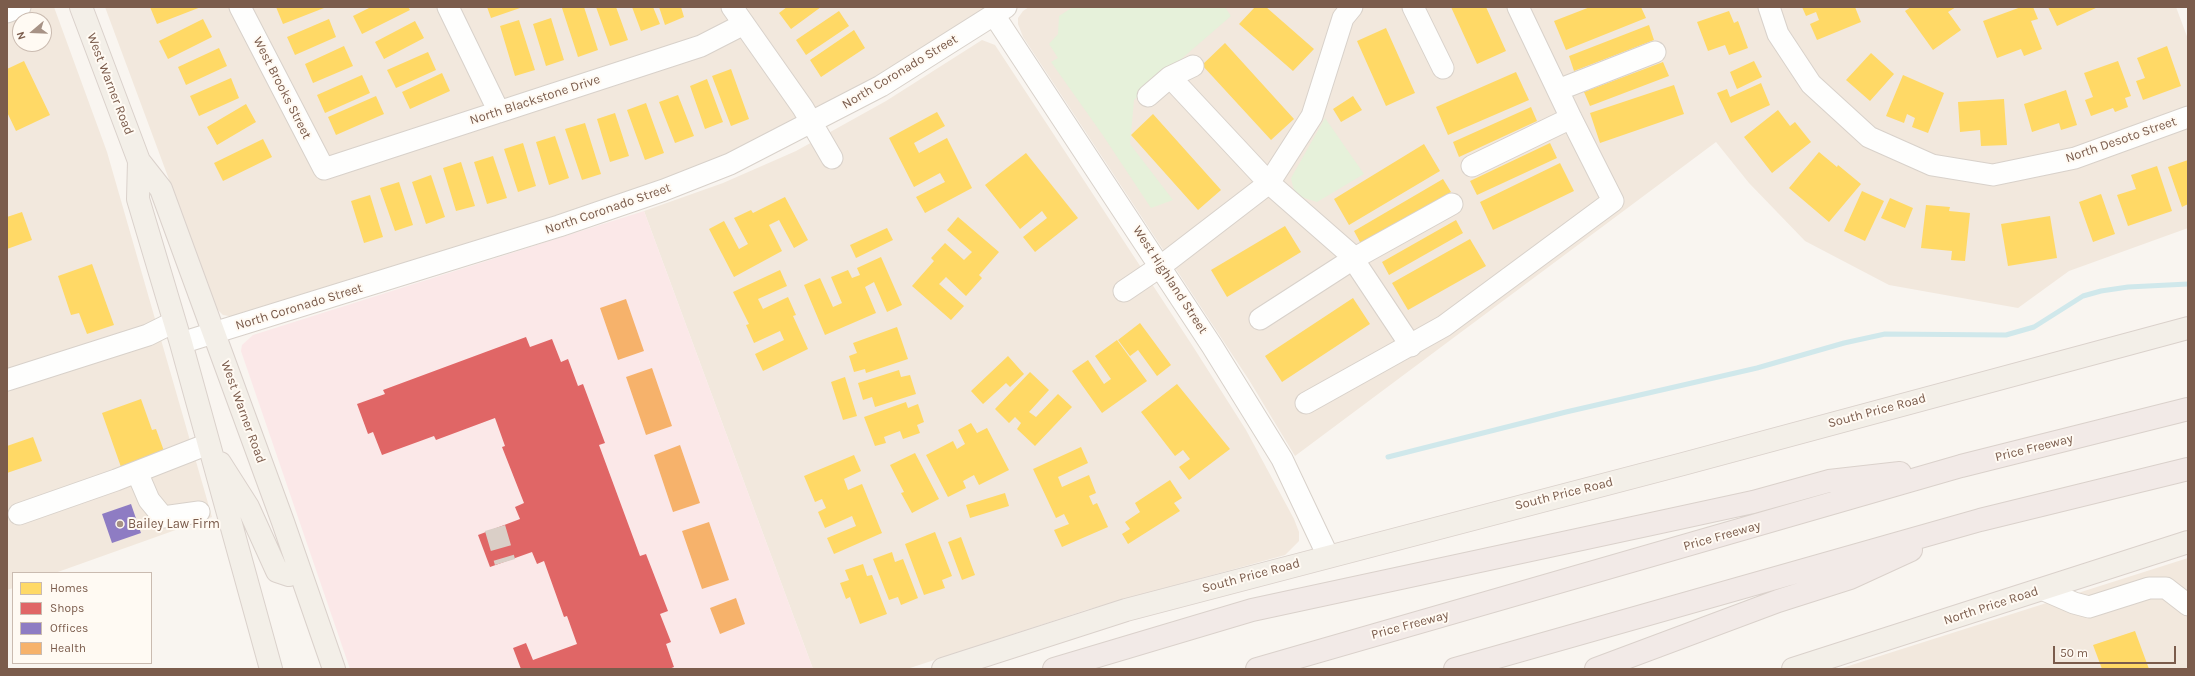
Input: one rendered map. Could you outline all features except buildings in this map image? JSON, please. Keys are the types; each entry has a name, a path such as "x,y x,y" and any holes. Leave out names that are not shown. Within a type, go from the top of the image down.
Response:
{"highway":[{"name":"Price Freeway","path":"1257,669 1961,466 2188,410"},
{"path":"1054,669 1252,610 1671,520 1829,482 1961,466"},
{"path":"1455,669 1980,520 2188,469"},
{"path":"1596,669 1778,601 1850,578 1980,520"}],"main road":[{"name":"West Warner Road","path":"81,7 139,162 161,189 334,669"},
{"name":"West Warner Road","path":"139,162 138,199 181,343 271,669"},
{"name":"South Price Road","path":"942,669 1126,610 1683,464 2188,328"},
{"path":"208,444 248,507 277,571 289,575 299,570"},
{"name":"North Price Road","path":"1793,669 2044,590 2188,542"}],"street":[{"path":"7,12 20,7"},
{"name":"West Brooks Street","path":"240,7 324,169"},
{"path":"448,7 499,112"},
{"path":"732,7 812,122 832,158"},
{"path":"1414,7 1443,68"},
{"path":"1306,403 1411,346 1444,326 1613,201 1571,118 1518,7"},
{"name":"North Desoto Street","path":"1769,7 1778,34 1811,84 1869,137 1932,165 1993,175 2075,158 2188,118"},
{"name":"North Coronado Street","path":"181,343 559,226 664,190 730,164 881,86 1000,11"},
{"name":"West Highland Street","path":"1000,11 1282,459 1328,556"},
{"path":"1124,291 1161,266 1269,183 1312,116 1341,11"},
{"name":"North Blackstone Drive","path":"324,169 701,46 744,24"},
{"path":"1558,90 1655,52"},
{"path":"1148,96 1170,77 1194,66"},
{"path":"1170,77 1269,183 1349,253 1411,346"},
{"path":"1472,166 1571,118"},
{"path":"1260,319 1353,259 1452,204"},
{"path":"7,380 148,335 174,322"},
{"path":"19,514 137,472 208,444"},
{"path":"137,472 149,500 163,517 199,512"},
{"path":"2044,590 2074,604 2089,607 2149,588 2166,588 2188,605"}],"shaded area":[{"path":"7,7 54,7 107,152 212,517 58,572 12,572 12,588 7,590"},
{"path":"105,7 989,7 831,106 698,168 490,239 234,317 223,315 217,309"},
{"path":"1029,7 2176,7 2188,39 2188,228 2069,271 2018,308 1889,285 1805,241 1749,183 1716,142 1295,456 1249,380 1023,37 1018,24 1018,18 1023,11"},
{"path":"982,40 995,45 1246,430 1294,519 1299,532 1299,541 1285,555 1086,610 907,669 813,669 644,211 723,183 796,151 886,101"},
{"path":"644,211 813,669 350,669 241,351 242,345 253,335"},
{"path":"2188,558 2188,669 1839,669"}],"green space":[{"path":"1073,7 1225,7 1231,16 1134,100 1130,144 1173,200 1151,208 1102,134 1051,62 1058,58 1049,44 1058,34 1059,16"},
{"path":"1325,118 1364,174 1317,202 1296,193 1291,178"}],"waterway":[{"path":"1388,457 1566,412 1757,368 1844,343 1885,334 2006,335 2034,327 2083,296 2101,291 2128,287 2188,284"}],"tunnel":[{"path":"495,528 505,562"}],"place":[{"name":"Bailey Law Firm","path":"120,524"}]}
